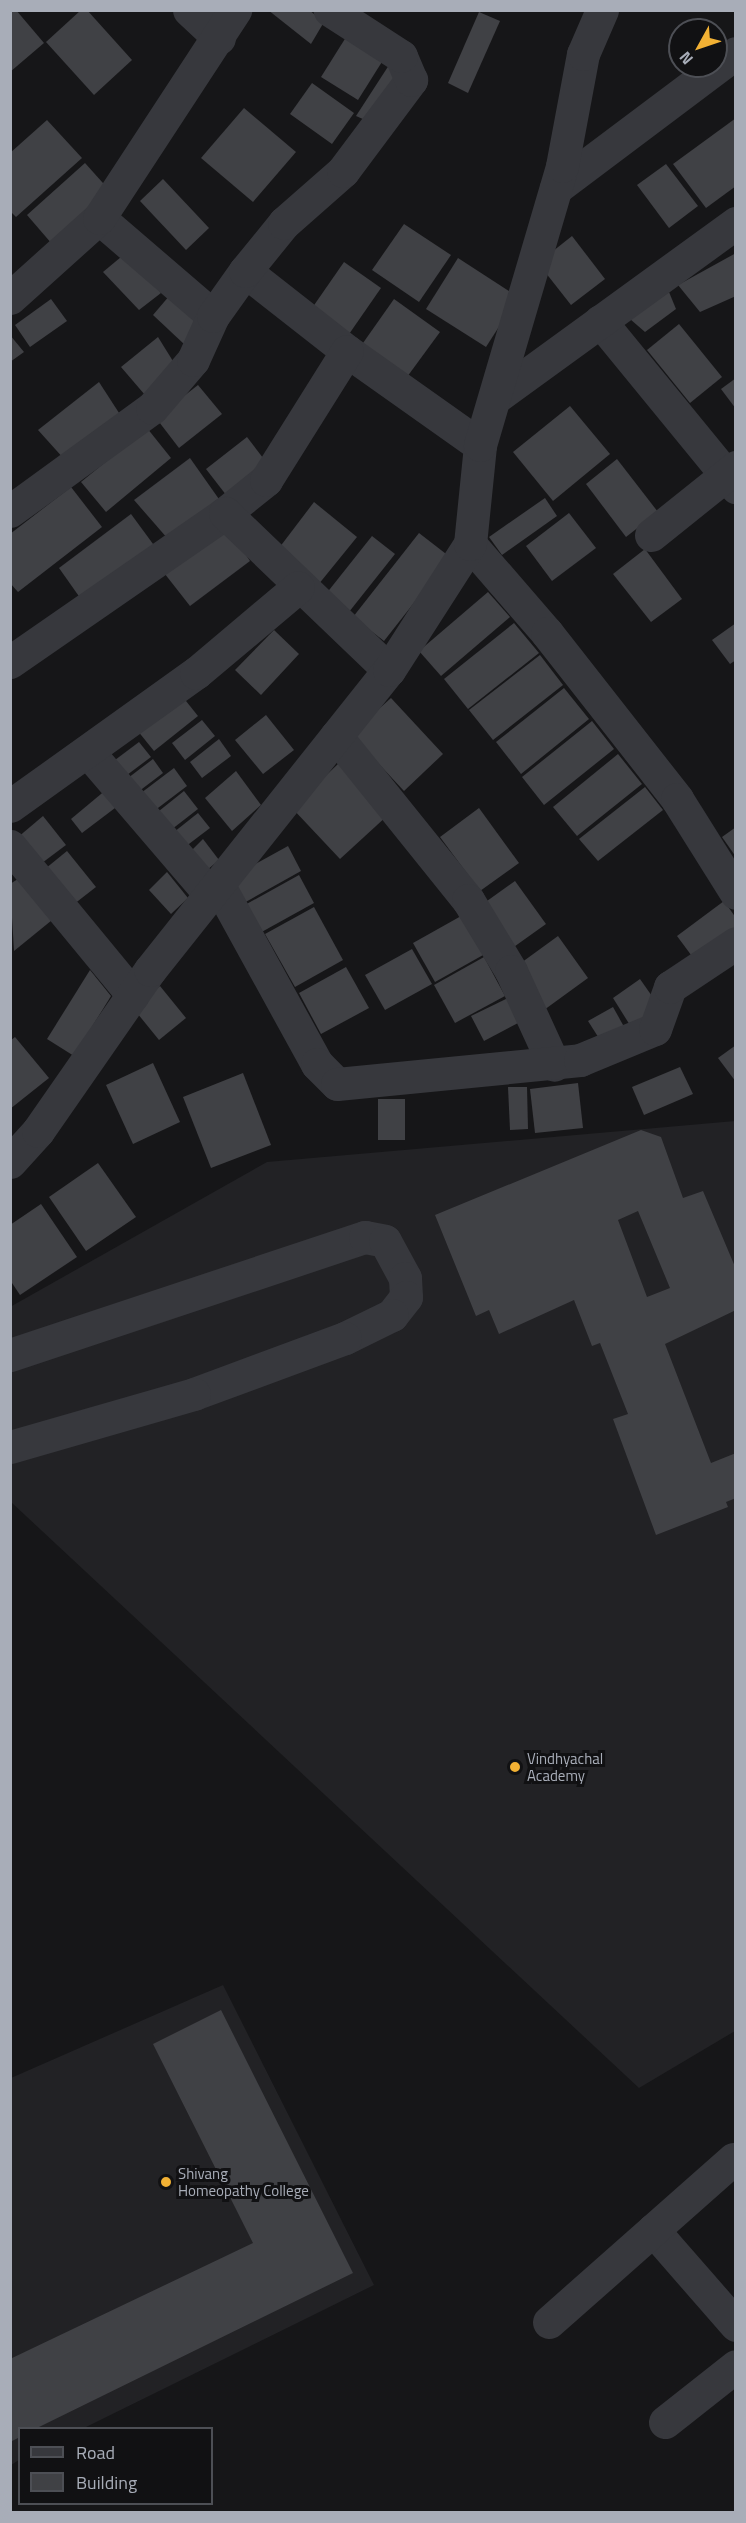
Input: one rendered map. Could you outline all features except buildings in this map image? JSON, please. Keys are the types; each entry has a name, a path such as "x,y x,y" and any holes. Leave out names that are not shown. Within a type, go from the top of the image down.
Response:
{"street":[{"path":"15,285 99,218 227,24 189,10"},
{"path":"10,511 152,408 193,360 213,316 245,271 284,223 343,171 411,80 401,56 330,10"},
{"path":"10,1162 214,889 389,670 470,544 480,445 499,395 556,188 583,54 602,10"},
{"path":"556,188 735,53"},
{"path":"99,218 213,316"},
{"path":"499,395 735,223"},
{"path":"245,271 347,351 480,445"},
{"path":"600,321 732,476 651,535"},
{"path":"10,662 225,513 266,480 347,351"},
{"path":"225,513 298,587 389,670"},
{"path":"470,544 547,633 677,799 735,893"},
{"path":"10,807 89,753 196,673 298,587"},
{"path":"336,736 468,900 511,971 554,1065"},
{"path":"89,753 214,889 317,1064 337,1084 554,1065 580,1060 655,1029 670,987 735,943"},
{"path":"10,846 133,995"},
{"path":"10,1356 365,1236 385,1241 405,1278 406,1297 392,1315 345,1338 194,1394 21,1448 10,1447"},
{"path":"549,2322 733,2159"},
{"path":"653,2229 735,2325"},
{"path":"665,2422 735,2366"}],"shaded area":[{"name":"Vindhyachal Academy","path":"735,1121 735,2031 639,2088 11,1502 10,1307 267,1162"},
{"name":"Shivang Homeopathy College","path":"223,1985 374,2285 86,2427 18,2427 18,2461 11,2465 11,2078"}],"place":[{"name":"Vindhyachal Academy","path":"515,1767"},
{"name":"Shivang Homeopathy College","path":"166,2182"}]}
